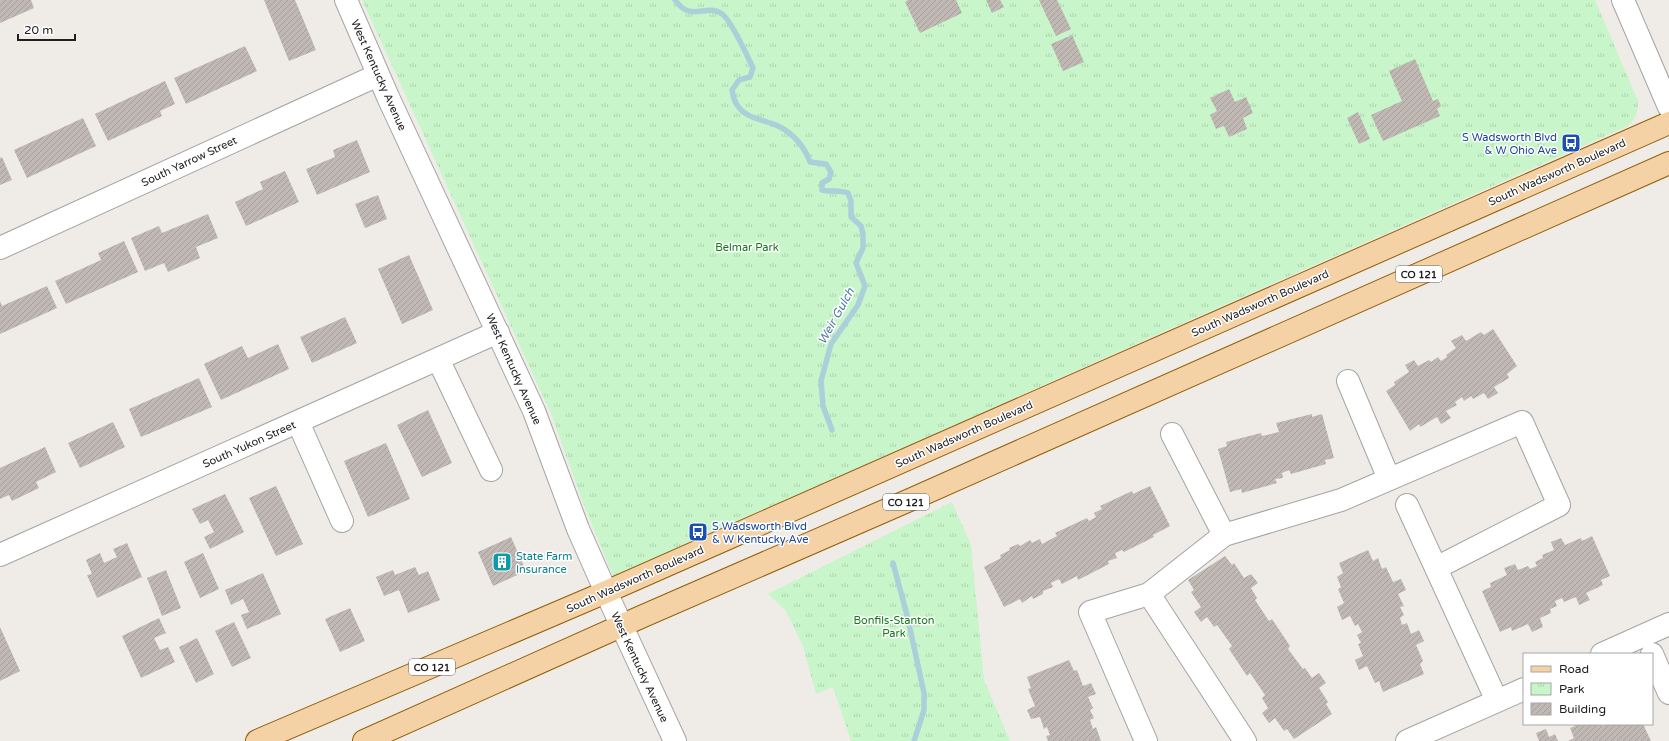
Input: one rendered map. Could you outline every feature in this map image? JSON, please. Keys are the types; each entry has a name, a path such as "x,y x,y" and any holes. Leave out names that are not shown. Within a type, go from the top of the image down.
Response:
{"main road":[{"name":"South Wadsworth Boulevard","path":"258,741 606,592 1669,123"},
{"name":"CO 121","path":"364,741 622,625 912,499 1669,163"}],"street":[{"name":"West Kentucky Avenue","path":"346,0 378,75 534,410 578,529 675,741"},
{"path":"1623,0 1669,107"},
{"name":"South Yarrow Street","path":"0,248 378,75"},
{"name":"South Yukon Street","path":"0,555 498,332"},
{"path":"438,359 491,470"},
{"path":"1348,381 1389,479"},
{"path":"298,422 342,521"},
{"path":"1146,741 1090,612 1149,594 1224,535 1341,500 1522,422 1559,505 1436,568"},
{"path":"1172,434 1224,535"},
{"path":"1407,505 1497,701"},
{"path":"1149,594 1245,741"},
{"path":"1610,653 1649,648 1669,624"},
{"path":"1653,657 1669,693"},
{"path":"1407,741 1523,689"}],"green space":[{"name":"Belmar Park","path":"362,0 1595,0 1638,101 1638,105 1635,117 1628,126 613,576 583,503 552,416"},
{"name":"Bonfils-Stanton Park","path":"952,502 971,545 984,680 1010,741 851,741 833,687 816,694 803,646 786,611 768,594"}],"building":[{"path":"0,0 31,0 34,8 0,23"},
{"path":"264,0 295,0 316,50 289,61"},
{"path":"908,0 956,0 962,13 920,33 905,2"},
{"path":"986,0 1000,0 1004,7 992,13"},
{"path":"1039,0 1057,0 1071,29 1056,36"},
{"path":"1072,35 1084,62 1063,71 1051,44"},
{"path":"245,46 257,71 186,104 174,78"},
{"path":"1415,59 1433,101 1438,99 1441,106 1437,109 1440,116 1383,141 1371,115 1402,101 1389,71"},
{"path":"165,81 175,104 160,111 162,116 108,141 95,114"},
{"path":"1229,89 1235,102 1246,97 1253,113 1243,118 1247,129 1229,137 1224,126 1216,129 1210,115 1217,111 1210,98"},
{"path":"1358,112 1370,139 1359,144 1347,118"},
{"path":"83,118 96,146 27,178 14,150"},
{"path":"357,140 370,172 317,195 306,169 335,157 333,150"},
{"path":"2,157 12,180 0,185 0,158"},
{"path":"285,171 299,202 246,226 235,202 263,189 260,182"},
{"path":"378,195 387,219 365,228 355,204"},
{"path":"208,214 218,238 196,247 200,258 168,272 164,263 145,271 131,238 159,226 162,233"},
{"path":"124,241 138,272 66,304 55,281 101,260 98,253"},
{"path":"409,255 433,310 402,324 378,269"},
{"path":"47,286 57,308 0,334 0,301 2,306"},
{"path":"345,317 357,343 312,363 300,337"},
{"path":"1493,329 1517,366 1507,374 1509,378 1494,387 1498,393 1488,399 1484,393 1473,399 1471,396 1464,401 1462,397 1455,402 1457,405 1446,411 1451,418 1441,424 1437,417 1420,427 1419,424 1410,431 1386,391 1395,385 1394,382 1409,372 1405,365 1414,360 1418,366 1429,360 1431,362 1438,357 1441,361 1447,357 1446,355 1456,348 1451,341 1462,335 1466,341 1481,332 1484,335"},
{"path":"278,344 289,369 221,400 204,364 242,346 248,358"},
{"path":"199,378 212,407 141,437 129,409"},
{"path":"428,410 452,463 422,477 397,425"},
{"path":"1312,414 1312,417 1322,414 1334,458 1325,460 1326,464 1291,474 1289,470 1282,473 1283,478 1275,479 1277,483 1242,493 1241,489 1230,492 1218,449 1227,446 1226,442 1261,433 1262,436 1279,432 1276,423"},
{"path":"113,422 125,447 80,468 68,443"},
{"path":"386,443 410,499 368,517 344,461"},
{"path":"45,447 56,472 36,482 39,488 12,501 9,495 0,499 0,468"},
{"path":"276,486 303,544 276,556 249,498"},
{"path":"1150,486 1170,526 1153,535 1154,537 1124,552 1122,550 1115,553 1117,558 1108,561 1109,564 1078,580 1077,576 1062,584 1059,579 1051,583 1053,587 1043,591 1043,594 1033,599 1032,596 1022,603 1020,599 1004,607 984,567 1001,558 1000,555 1010,550 1009,548 1018,544 1020,546 1030,540 1032,543 1040,539 1042,544 1057,536 1055,533 1087,518 1089,521 1096,517 1094,513 1102,509 1100,506 1132,491 1133,494"},
{"path":"225,494 244,532 210,549 204,537 214,532 208,520 200,524 192,509"},
{"path":"1592,536 1610,576 1601,580 1603,585 1586,593 1590,600 1579,605 1576,597 1564,602 1562,598 1555,601 1557,606 1550,609 1551,613 1540,618 1543,627 1532,632 1528,624 1512,631 1511,627 1500,632 1482,591 1491,587 1490,583 1507,575 1504,568 1515,564 1518,570 1528,566 1530,569 1537,566 1535,562 1543,558 1542,555 1554,550 1551,542 1561,538 1565,545 1581,538 1582,541"},
{"name":"State Farm Insurance","path":"511,537 526,571 493,586 478,552"},
{"path":"127,543 142,577 97,598 87,575 92,574 86,560 100,553 104,563 117,557 113,549"},
{"path":"1368,550 1373,561 1378,558 1382,569 1386,567 1393,582 1401,579 1406,590 1398,594 1404,606 1400,607 1404,615 1400,618 1402,625 1407,623 1411,634 1419,630 1424,641 1416,645 1423,661 1420,664 1424,674 1383,692 1379,681 1375,683 1367,666 1359,670 1355,660 1363,656 1358,644 1361,643 1357,635 1362,632 1358,624 1355,626 1350,616 1342,620 1337,607 1344,603 1338,589 1341,587 1337,577 1343,573 1339,563"},
{"path":"203,553 219,589 200,598 184,562"},
{"path":"1225,556 1232,565 1234,563 1244,578 1251,574 1258,583 1251,588 1257,598 1255,600 1269,621 1272,619 1290,646 1288,649 1303,669 1305,668 1312,678 1319,673 1326,683 1319,688 1328,702 1326,704 1332,714 1294,739 1287,729 1284,731 1275,718 1269,723 1262,713 1268,708 1262,698 1265,695 1250,673 1247,676 1229,649 1232,646 1217,625 1214,627 1207,617 1201,622 1194,612 1201,607 1191,592 1194,590 1188,580"},
{"path":"415,567 419,575 428,571 440,600 408,613 399,590 384,596 376,577 393,570 395,575"},
{"path":"166,570 181,608 162,616 147,578"},
{"path":"263,573 281,614 247,629 241,615 249,612 243,599 231,605 225,590"},
{"path":"350,608 365,641 340,652 325,619"},
{"path":"159,618 166,633 154,638 160,650 168,647 175,662 141,678 122,636"},
{"path":"234,622 251,658 232,667 215,631"},
{"path":"0,627 20,671 0,681"},
{"path":"197,638 214,674 196,683 179,647"},
{"path":"1069,660 1074,671 1077,670 1083,686 1091,683 1096,694 1088,697 1093,708 1090,710 1094,718 1090,720 1093,729 1096,727 1101,741 1048,741 1046,736 1050,735 1047,727 1044,729 1040,717 1031,719 1027,710 1035,706 1028,689 1031,688 1027,677"},
{"path":"1643,725 1651,741 1568,741 1574,738 1570,728 1575,726"},
{"path":"1546,729 1549,737 1555,734 1558,741 1539,741 1536,733"}],"waterway":[{"name":"Weir Gulch","path":"675,0 687,11 716,11 722,14 730,23 753,68 750,77 739,80 732,90 736,103 746,114 774,124 790,133 802,147 810,162 826,164 831,172 829,179 822,183 822,190 848,193 851,201 851,217 861,226 863,234 863,248 856,263 865,286 858,305 831,344 821,381 823,406 832,430"},
{"name":"Weir Gulch","path":"893,563 907,615 924,693 924,710 914,741"}],"place":[{"name":"S Wadsworth Blvd & W Ohio Ave","path":"1571,143"},
{"name":"S Wadsworth Blvd & W Kentucky Ave","path":"698,532"},
{"name":"State Farm Insurance","path":"502,562"}]}
